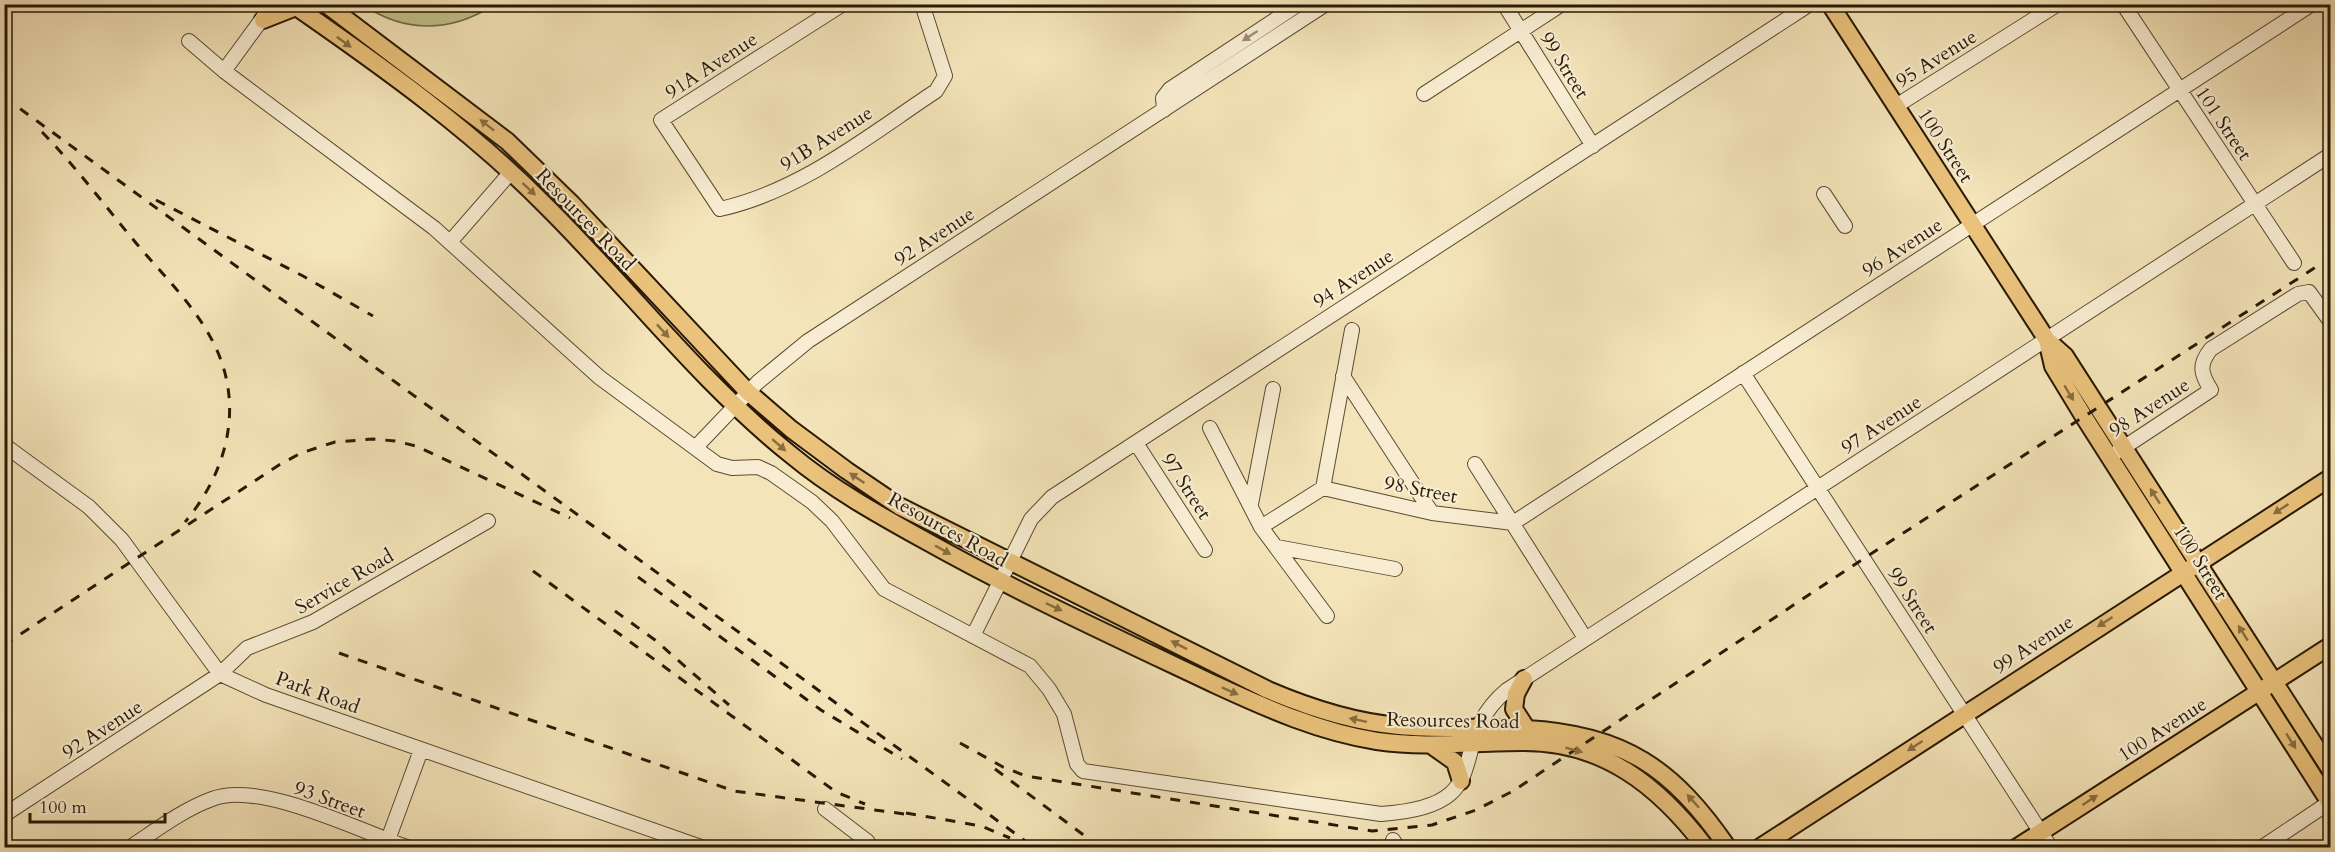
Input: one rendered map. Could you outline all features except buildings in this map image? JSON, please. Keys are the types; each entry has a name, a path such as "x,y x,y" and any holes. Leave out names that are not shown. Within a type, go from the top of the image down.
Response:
{"main road":[{"name":"Resources Road","path":"326,4 507,141 572,204 748,392 791,429 899,506 1268,690 1311,707 1377,724 1548,743 1608,760 1631,773 1661,795 1706,848"},
{"name":"100 Street","path":"1830,4 2047,340 2065,356 2331,769"},
{"path":"263,20 294,6"},
{"name":"Resources Road","path":"294,6 488,150 546,206 735,407 790,455 849,498 1001,582 1293,719 1355,737 1430,744 1527,729 1593,739 1647,762 1688,795 1728,848"},
{"name":"100 Street","path":"2047,340 2053,366 2182,573 2330,802"},
{"name":"99 Avenue","path":"1759,848 2331,478"},
{"path":"2154,591 2161,578 2166,547"},
{"name":"100 Avenue","path":"2016,848 2331,646"},
{"path":"1524,679 1516,694 1514,709 1527,729"},
{"path":"1430,744 1455,762 1461,781"}],"street":[{"path":"224,71 273,4"},
{"name":"91A Avenue","path":"720,209 661,120 843,4"},
{"name":"91B Avenue","path":"720,209 749,202 808,176 936,91 945,76 922,4"},
{"path":"1164,110 1163,98 1170,89 1299,4"},
{"name":"92 Avenue","path":"695,448 748,392 808,340 1326,4"},
{"name":"99 Street","path":"1503,4 1593,146"},
{"path":"1424,94 1562,4"},
{"name":"94 Avenue","path":"973,636 1031,519 1041,507 1810,4"},
{"name":"95 Avenue","path":"1896,106 2058,4"},
{"name":"101 Street","path":"2123,4 2294,263"},
{"name":"96 Avenue","path":"1513,523 2180,92 2312,4"},
{"path":"189,42 450,242 599,377 695,448 725,467 758,467 771,473 812,502 832,521 884,590 1023,661 1040,677 1064,714 1077,764 1083,771 1382,814 1433,806 1452,795 1461,781"},
{"name":"97 Avenue","path":"1461,781 1476,736 1494,702 1524,679 2331,155"},
{"path":"450,242 511,172"},
{"path":"1824,194 1845,226"},
{"name":"98 Avenue","path":"2109,457 2211,390 2201,373 2202,360 2211,350 2298,294 2309,292 2330,317"},
{"path":"1261,527 1323,488 1352,330"},
{"name":"99 Street","path":"1743,373 2051,848"},
{"path":"1342,376 1432,513"},
{"path":"1251,504 1273,389"},
{"path":"1210,428 1261,527 1327,616"},
{"name":"97 Street","path":"1136,443 1205,550"},
{"name":"Park Road","path":"4,445 89,507 122,540 220,674 266,695 704,848"},
{"name":"98 Street","path":"1475,464 1585,638"},
{"name":"98 Street","path":"1323,488 1432,513 1513,523"},
{"name":"Service Road","path":"220,674 247,648 313,622 488,521"},
{"path":"1277,547 1395,569"},
{"name":"92 Avenue","path":"4,815 220,674"},
{"path":"386,844 421,750"},
{"name":"93 Street","path":"129,848 213,798 237,794 267,797 386,844 409,848"},
{"path":"2261,848 2330,802"},
{"path":"825,809 867,841 871,848"}],"green space":[{"path":"494,4 462,20 445,25 429,26 396,21 363,5"}],"railway":[{"path":"4,97 1035,848"},
{"path":"42,132 189,304 207,330 223,367 230,414 227,437 212,482 200,503 185,522"},
{"path":"156,200 303,276 373,316"},
{"path":"960,743 1003,767 1026,776 1372,831 1432,825 1476,810 1513,791 1863,559 2330,258"},
{"path":"4,645 279,465 301,453 335,442 373,439 416,446 570,518"},
{"path":"533,571 836,792 865,804"},
{"path":"638,577 821,710 902,759"},
{"path":"615,611 655,640 729,705"},
{"path":"339,653 734,791 912,815"},
{"path":"995,769 1101,848"},
{"path":"906,813 981,826 1010,838"}]}
